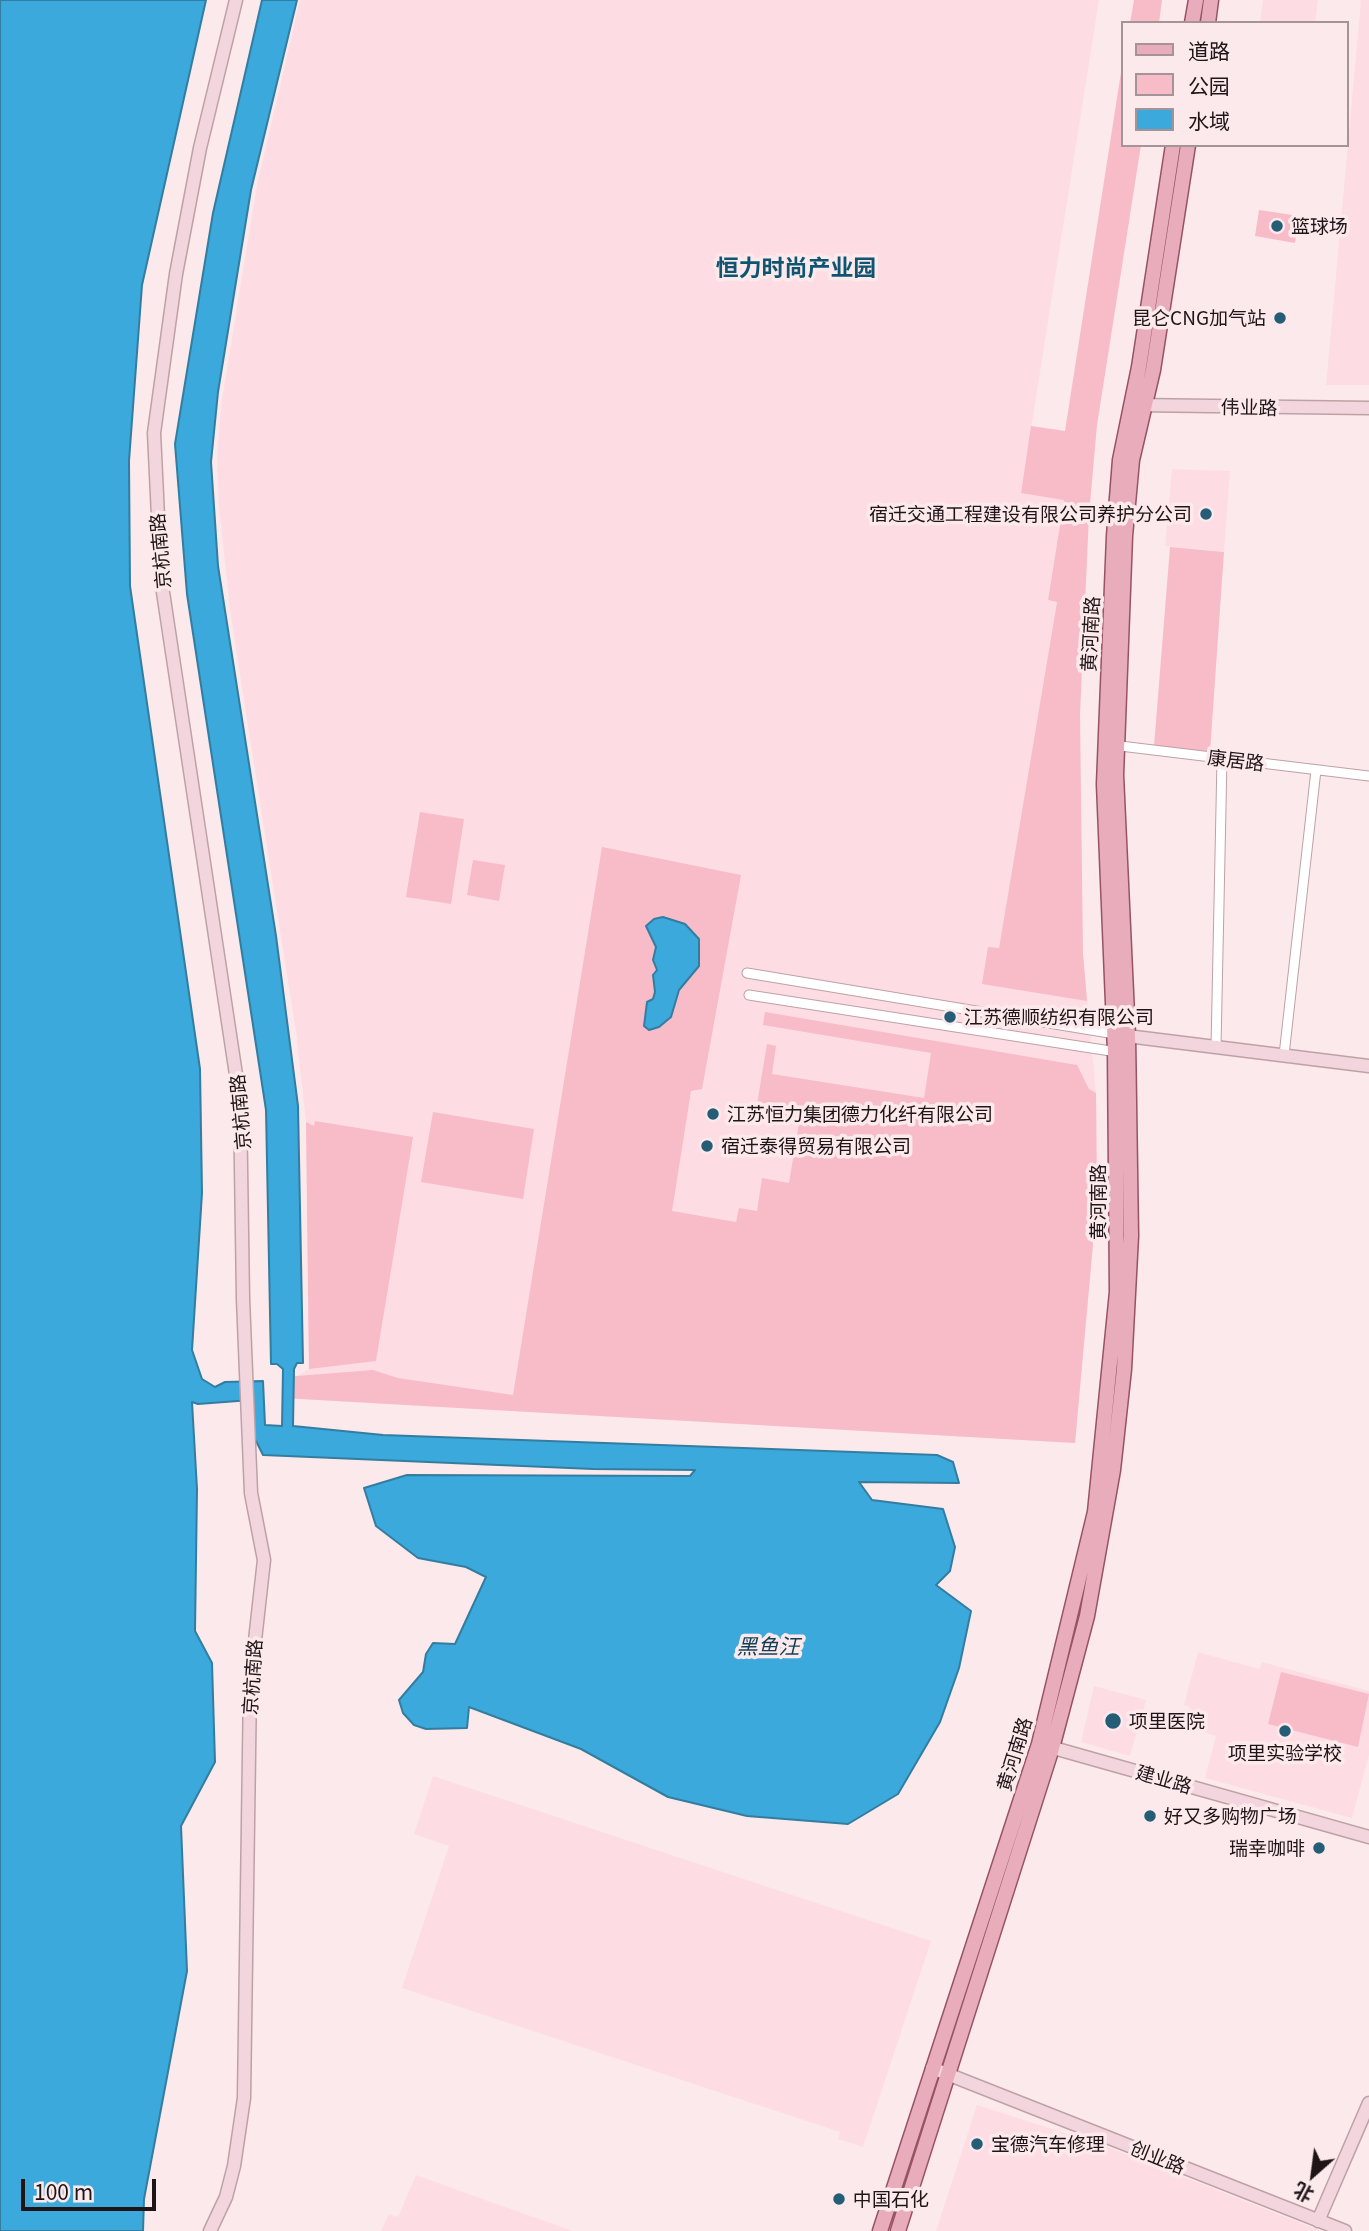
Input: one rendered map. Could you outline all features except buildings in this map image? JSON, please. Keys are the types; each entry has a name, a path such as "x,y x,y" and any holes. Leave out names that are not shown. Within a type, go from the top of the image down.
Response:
{"main road":[{"path":"1192,21 1196,0"},
{"path":"1208,21 1211,0"},
{"name":"黄河南路","path":"1136,405 1139,367 1173,147"},
{"name":"黄河南路","path":"898,2231 949,2074 1045,1746 1090,1536 1109,1390 1118,1254 1121,1035 1110,745 1114,536 1120,460 1136,405 1153,370 1188,147"},
{"name":"黄河南路","path":"880,2231 932,2068 1045,1746"}],"street":[{"name":"京杭南路","path":"210,2231 226,2197 234,2166 244,2098 250,1685 264,1560 251,1493 243,1299 240,1101 161,579 154,433 178,262 200,148 236,0"},
{"name":"伟业路","path":"1136,405 1369,408"},
{"name":"康居路","path":"1110,745 1369,776"},
{"path":"1216,1047 1222,758"},
{"path":"1284,1055 1316,770"},
{"path":"747,972 1121,1035 1369,1066"},
{"path":"749,995 1121,1053"},
{"name":"建业路","path":"1045,1746 1369,1837"},
{"name":"创业路","path":"932,2068 1345,2231"},
{"path":"1318,2221 1369,2103"}],"shaded area":[{"path":"300,0 1099,0 1021,492 1064,499 1048,600 1057,602 999,948 1083,954 1096,1093 1097,1200 1075,1443 283,1398 284,1377 297,1376 309,1369 306,1122 296,1032 231,617 219,507 217,461 221,406 257,185"},
{"path":"1263,0 1318,0 1315,21 1260,21"},
{"path":"1361,0 1369,0 1369,385 1326,385 1348,147"},
{"path":"1172,469 1230,471 1224,552 1165,546"},
{"name":"项里实验学校","path":"1198,1652 1259,1669 1262,1662 1369,1691 1369,1755 1352,1818 1205,1778 1216,1736 1185,1727 1190,1707 1184,1705"},
{"name":"项里医院","path":"1094,1686 1146,1700 1130,1756 1081,1742"},
{"path":"433,1776 931,1941 863,2147 838,2139 840,2132 402,1988 449,1846 414,1834"},
{"path":"977,2105 1105,2146 1321,2231 936,2231"},
{"path":"416,2175 573,2231 381,2231 389,2214 398,2217"}],"green space":[{"path":"1134,0 1162,0 1159,21 1130,21"},
{"path":"1120,79 1120,147 1141,147 1097,425 1089,515 1080,714 1083,954 1087,1001 982,984 988,947 999,948 1057,602 1048,600 1064,500 1021,493 1031,426 1065,431"},
{"name":"篮球场","path":"1259,210 1299,216 1295,243 1255,236"},
{"path":"1170,547 1224,552 1210,752 1154,746"},
{"path":"420,812 464,819 451,904 406,897"},
{"path":"602,847 741,875 702,1089 691,1091 672,1211 736,1222 739,1208 757,1211 762,1178 789,1183 799,1123 755,1116 767,1044 776,1046 772,1074 924,1098 931,1053 763,1025 765,1012 1077,1065 1089,1089 1096,1093 1097,1200 1075,1443 283,1398 284,1377 373,1370 398,1378 513,1395"},
{"path":"473,860 505,865 499,901 467,895"},
{"path":"433,1112 534,1129 523,1199 421,1182"},
{"path":"315,1121 413,1137 376,1361 309,1369 306,1122 314,1126"},
{"path":"1281,1672 1369,1694 1358,1747 1268,1724"}],"water":[{"name":"黑鱼汪","path":"0,0 206,0 142,285 129,461 130,586 200,1069 202,1193 192,1350 202,1379 215,1387 225,1382 263,1381 265,1425 282,1426 283,1369 277,1364 271,1364 266,1110 187,594 175,444 213,213 262,0 297,0 251,190 218,392 211,462 218,566 276,936 298,1106 303,1363 297,1363 294,1369 293,1426 383,1435 937,1455 953,1462 959,1483 859,1482 872,1500 943,1509 955,1547 950,1571 936,1585 971,1611 959,1668 940,1722 898,1794 848,1824 747,1816 668,1797 581,1749 469,1707 467,1728 426,1729 414,1725 403,1713 399,1700 423,1672 426,1654 433,1643 455,1644 486,1577 466,1567 418,1558 376,1526 364,1488 407,1475 690,1476 695,1470 593,1469 263,1455 252,1433 251,1400 198,1404 192,1402 197,1489 195,1631 212,1663 215,1762 181,1826 187,1971 144,2199 143,2231 0,2231"},
{"path":"663,917 685,924 699,939 699,966 679,990 671,1017 659,1027 649,1030 644,1026 647,1002 653,999 653,975 657,970 653,960 656,947 646,926 654,919"}],"place":[{"name":"篮球场","path":"1277,226"},
{"name":"昆仑CNG加气站","path":"1280,318"},
{"name":"宿迁交通工程建设有限公司养护分公司","path":"1206,514"},
{"name":"江苏德顺纺织有限公司","path":"950,1017"},
{"name":"江苏恒力集团德力化纤有限公司","path":"713,1114"},
{"name":"宿迁泰得贸易有限公司","path":"707,1146"},
{"name":"项里医院","path":"1113,1721"},
{"name":"项里实验学校","path":"1285,1731"},
{"name":"好又多购物广场","path":"1150,1816"},
{"name":"瑞幸咖啡","path":"1319,1848"},
{"name":"宝德汽车修理","path":"977,2144"},
{"name":"中国石化","path":"839,2199"}],"district":[{"name":"恒力时尚产业园","path":"796,267"}]}
